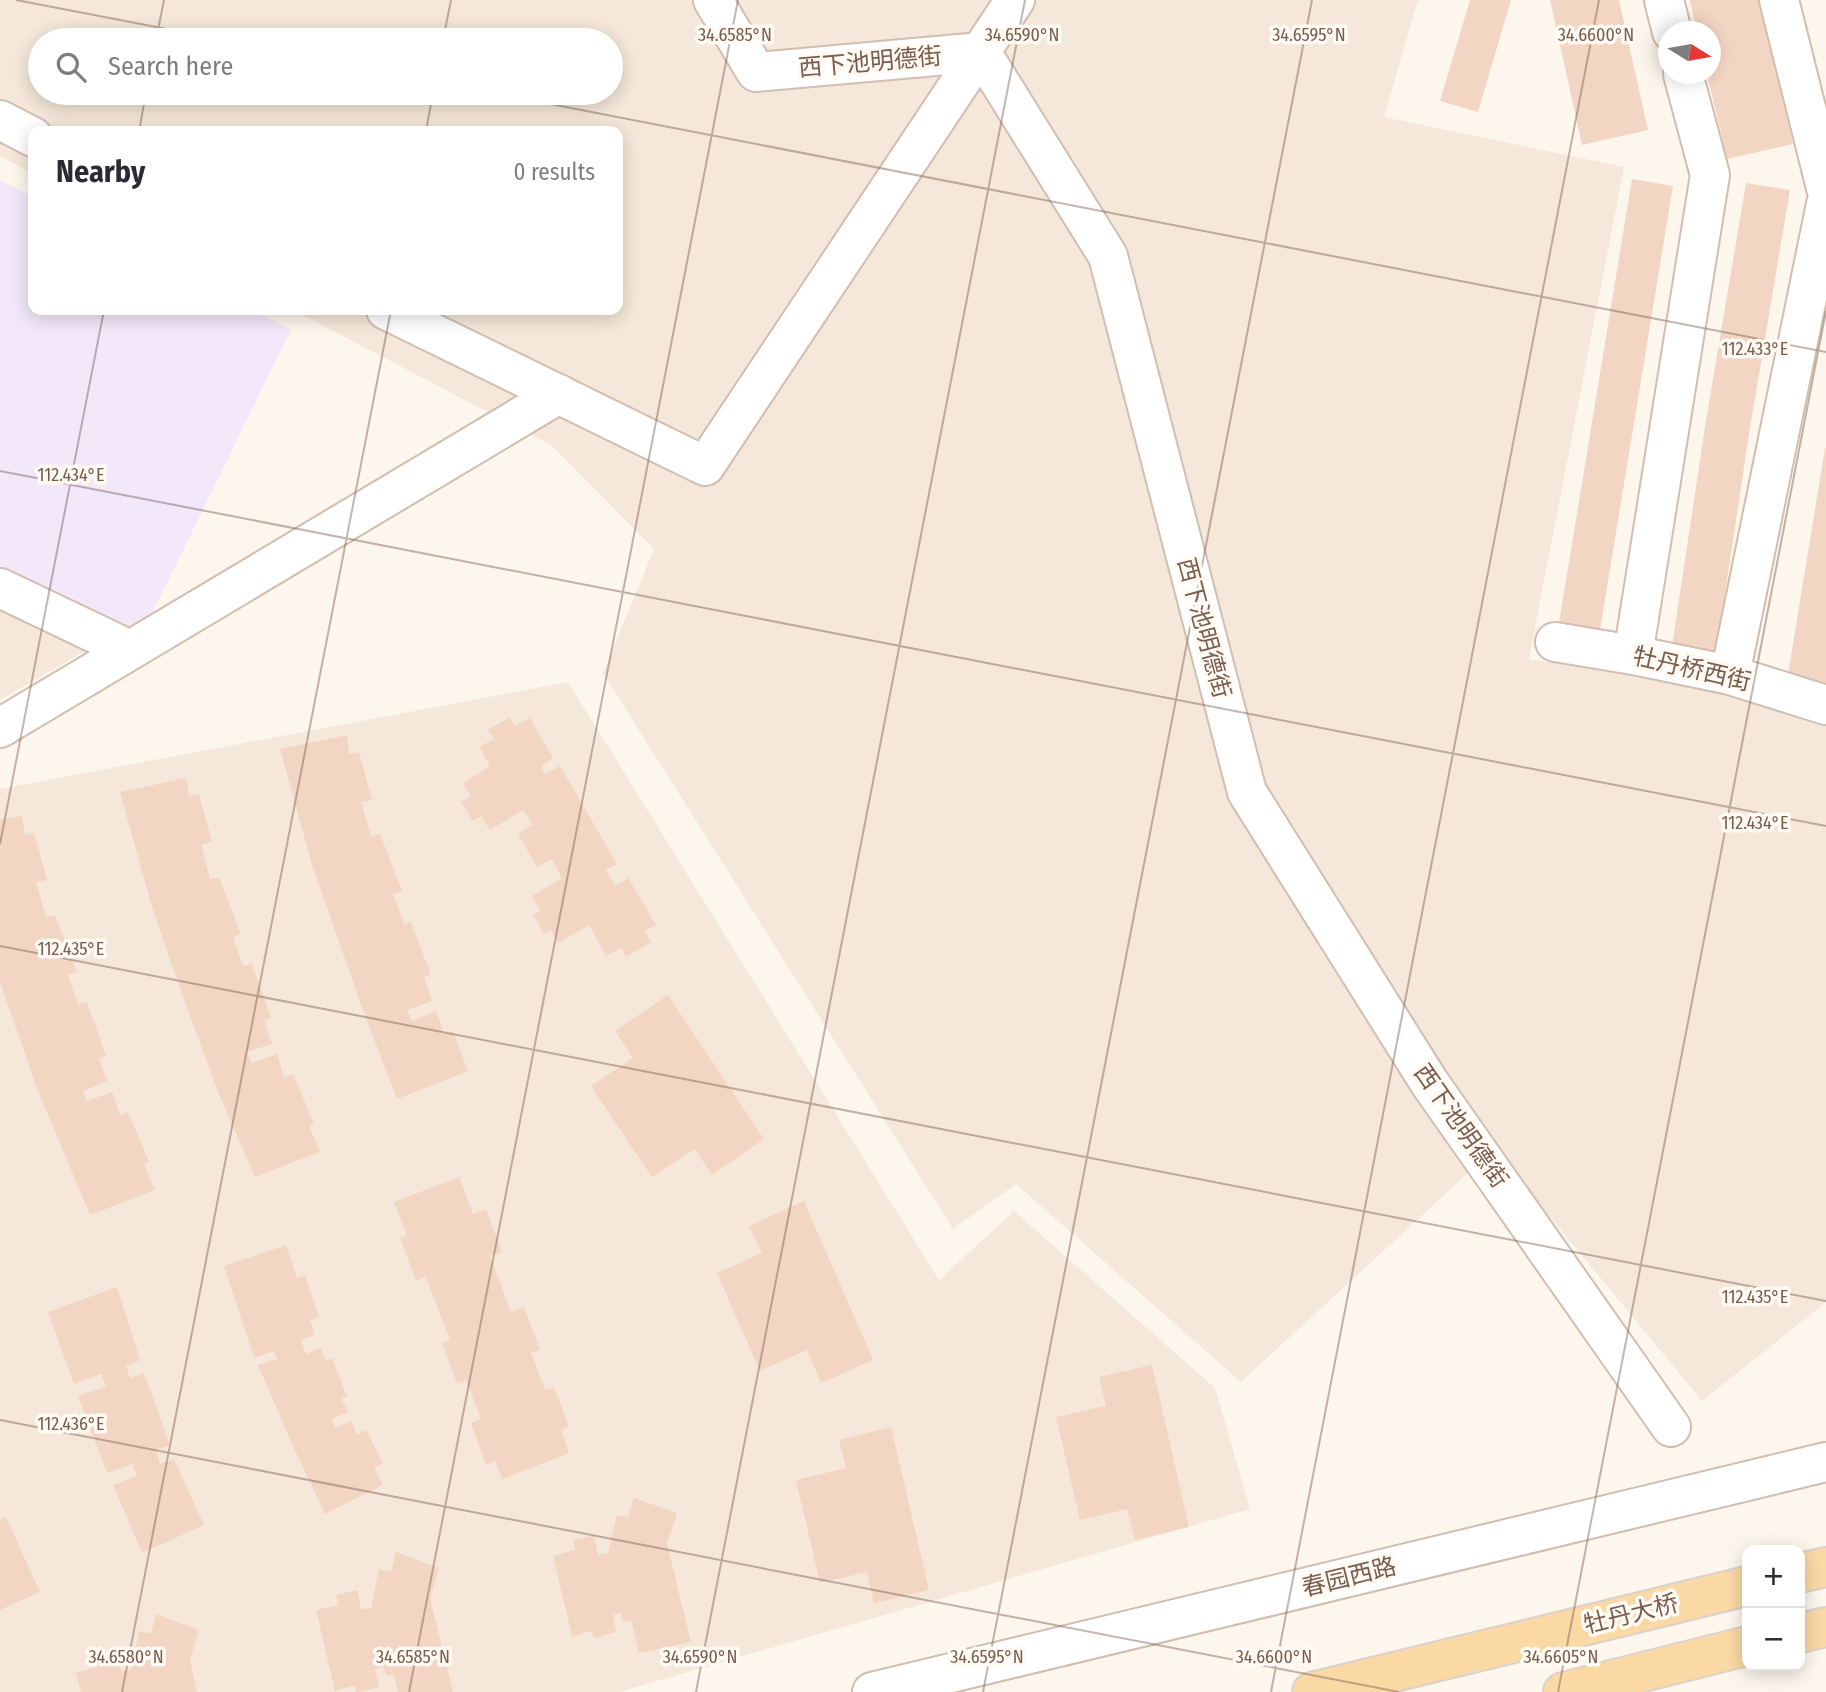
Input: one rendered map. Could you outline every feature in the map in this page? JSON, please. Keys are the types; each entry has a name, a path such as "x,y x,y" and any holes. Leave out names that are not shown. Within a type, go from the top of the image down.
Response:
{"main road":[{"path":"1805,1572 1826,1567"},
{"name":"牡丹大桥","path":"1312,1692 1742,1587"},
{"path":"1805,1632 1826,1627"},
{"path":"1563,1692 1742,1647"}],"street":[{"name":"西下池明德街","path":"713,0 756,72 981,52 1108,256 1247,792 1429,1082 1671,1427"},
{"path":"396,315 705,467 1015,0"},
{"path":"1664,0 1669,21"},
{"path":"1779,0 1826,188"},
{"path":"1633,655 1710,176 1686,84"},
{"path":"0,120 28,134"},
{"path":"1730,675 1826,204"},
{"path":"0,728 559,394"},
{"path":"0,588 130,650"},
{"name":"牡丹桥西街","path":"1555,642 1730,675 1826,705"},
{"name":"春园西路","path":"872,1692 1826,1462"}],"shaded area":[{"path":"0,0 1418,0 1384,117 1624,167 1529,659 1826,710 1826,1302 1702,1401 1494,1149 1241,1382 1016,1184 953,1229 603,673 654,549 551,445 303,315 623,315 623,126 28,126 28,171 0,156"},
{"path":"0,180 28,194 28,315 262,315 291,330 142,634 0,569"},
{"path":"0,605 90,648 0,700"},
{"path":"568,682 939,1280 1014,1211 1215,1388 1250,1509 619,1692 0,1692 0,789"}],"building":[{"path":"1470,0 1511,0 1478,112 1440,101"},
{"path":"1550,0 1619,0 1648,130 1582,145"},
{"path":"1690,0 1759,0 1793,144 1727,159 1709,84 1721,84 1721,21 1695,21"},
{"path":"1632,179 1673,186 1599,636 1558,629"},
{"path":"1746,183 1790,190 1716,653 1672,646"},
{"path":"1826,448 1826,688 1787,681"},
{"path":"510,717 515,726 530,718 553,758 541,766 545,774 560,766 617,864 606,870 615,886 628,878 656,925 644,931 651,942 626,957 621,948 606,956 589,925 558,943 551,930 544,934 533,915 540,911 532,896 562,878 552,859 537,867 518,834 532,825 523,810 490,830 481,816 473,821 461,802 471,796 463,783 490,766 479,747 494,739 488,730"},
{"path":"347,735 349,754 359,752 372,800 361,802 371,836 380,834 402,891 393,894 404,924 411,922 431,975 424,977 432,1001 407,1010 412,1021 436,1011 444,1034 453,1031 468,1071 397,1099 312,865 280,749"},
{"path":"186,778 189,796 199,794 212,842 201,845 210,879 219,877 241,934 233,937 243,966 252,964 271,1018 264,1020 272,1044 247,1052 252,1063 277,1054 284,1077 293,1074 314,1124 309,1126 320,1152 255,1177 218,1092 183,997 152,907 120,792"},
{"path":"22,816 25,835 34,833 47,880 36,882 46,917 55,915 77,972 68,975 78,1005 87,1002 106,1056 99,1058 107,1081 83,1091 87,1101 112,1092 120,1115 128,1112 149,1162 144,1164 155,1190 90,1215 38,1091 0,982 0,820"},
{"path":"668,995 764,1139 712,1175 695,1149 652,1177 591,1086 633,1058 615,1031"},
{"path":"459,1177 473,1214 486,1209 502,1252 490,1256 511,1312 524,1307 540,1350 531,1353 545,1390 554,1387 569,1427 561,1430 569,1453 502,1479 495,1461 486,1465 471,1423 481,1419 466,1380 457,1383 442,1343 450,1340 426,1277 416,1281 400,1238 407,1235 394,1202"},
{"path":"804,1201 873,1360 821,1383 807,1350 760,1371 717,1273 762,1253 749,1226"},
{"path":"286,1245 297,1278 305,1275 319,1317 310,1320 315,1335 301,1340 306,1354 321,1348 326,1361 332,1358 347,1397 341,1398 348,1412 332,1419 335,1428 352,1421 357,1435 366,1430 383,1463 374,1468 383,1485 325,1514 258,1365 277,1359 274,1351 254,1358 224,1266"},
{"path":"117,1287 140,1360 126,1366 130,1378 144,1373 170,1445 156,1450 160,1464 174,1459 204,1525 142,1553 113,1485 137,1476 133,1464 107,1473 78,1396 106,1387 101,1374 74,1384 48,1312"},
{"path":"1152,1365 1189,1527 1135,1540 1127,1509 1080,1520 1056,1417 1106,1406 1099,1377"},
{"path":"891,1427 929,1590 874,1603 867,1572 820,1583 796,1480 846,1468 839,1440"},
{"path":"634,1498 677,1513 667,1544 691,1642 639,1653 631,1620 623,1622 621,1613 613,1615 616,1632 594,1638 592,1631 572,1636 553,1556 575,1550 573,1540 594,1536 598,1555 608,1553 617,1515 628,1517"},
{"path":"6,1517 40,1592 0,1610 0,1519"},
{"path":"396,1552 439,1568 430,1598 453,1692 398,1692 394,1674 386,1676 384,1667 375,1669 379,1687 356,1692 355,1685 335,1691 316,1610 338,1605 336,1595 357,1590 361,1609 371,1608 379,1569 391,1572"},
{"path":"156,1614 199,1630 190,1660 197,1692 81,1692 76,1672 98,1667 96,1657 117,1652 121,1671 131,1670 139,1631 151,1634"}]}
